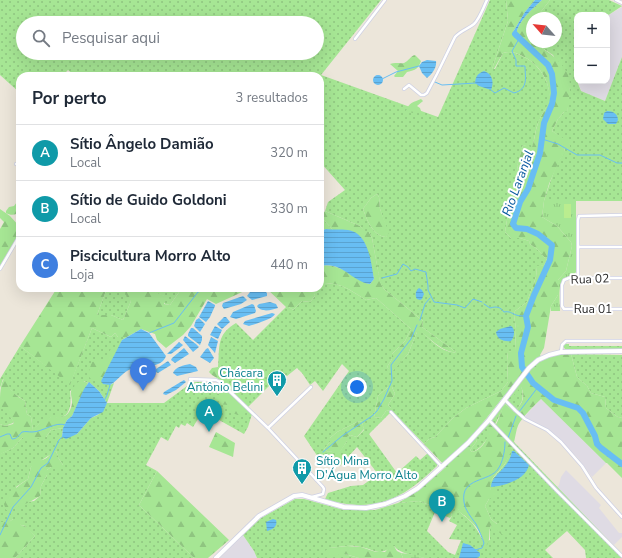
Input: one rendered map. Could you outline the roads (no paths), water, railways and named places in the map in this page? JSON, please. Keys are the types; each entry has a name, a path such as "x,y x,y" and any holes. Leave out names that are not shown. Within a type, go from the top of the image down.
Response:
{"main road":[{"path":"216,558 254,520 268,510 294,496 302,496 344,507 366,508 385,504 405,496 414,491 465,447 489,420 529,368 542,358 560,352 622,351"}],"street":[{"path":"355,39 385,0"},
{"path":"404,88 409,84 421,95 427,93 438,74 455,37 477,20 487,0"},
{"path":"616,0 622,3"},
{"path":"578,278 579,216 622,216"},
{"path":"0,269 16,242"},
{"path":"578,246 622,247"},
{"name":"Rua 02","path":"564,309 562,306 563,282 569,278 622,278"},
{"name":"Rua 01","path":"564,309 622,310"},
{"path":"560,352 562,345 566,341 622,341"},
{"path":"190,379 218,381 268,428 323,487 324,489 322,494 310,498"},
{"path":"268,428 311,387"},
{"path":"505,399 525,419 547,430 561,442 582,466 596,488 622,517"},
{"path":"391,412 442,467"},
{"path":"489,420 622,556"}],"water":[{"path":"535,0 542,0 529,12 526,12 526,15 516,34 519,39 514,37 513,32 525,12"},
{"path":"427,60 436,61 436,66 431,75 427,78 422,73 419,66 422,62"},
{"path":"484,71 491,76 491,90 475,83 477,76"},
{"path":"376,75 380,75 382,76 382,84 376,85 373,82 373,78"},
{"path":"607,111 613,112 616,115 618,120 616,124 608,124 603,119 604,113"},
{"path":"324,230 348,230 355,232 360,237 368,250 372,265 374,279 370,284 358,280 335,266 324,266"},
{"path":"419,288 424,294 420,300 417,299 416,295"},
{"path":"250,292 267,293 267,296 252,300 247,296"},
{"path":"243,296 247,300 241,304 224,309 222,306 223,303"},
{"path":"208,301 215,306 206,322 199,317"},
{"path":"270,302 276,304 278,308 261,310 257,306 259,304"},
{"path":"252,304 254,305 256,311 255,313 236,319 230,317 233,312"},
{"path":"272,313 275,314 274,316 264,321 249,326 243,324 245,321"},
{"path":"224,317 226,317 230,322 222,329 217,324"},
{"path":"199,318 205,324 200,332 194,326 196,320"},
{"path":"215,326 222,330 218,339 210,335"},
{"path":"511,326 514,333 511,341 504,341 498,337 496,332 500,329"},
{"path":"191,328 202,336 200,345 188,336"},
{"path":"141,329 149,333 166,356 164,360 161,363 131,369 110,385 103,384 101,381 122,340"},
{"path":"185,336 199,347 193,352 183,340"},
{"path":"211,337 218,341 215,353 208,345"},
{"path":"179,342 183,345 171,354 167,354"},
{"path":"184,348 189,354 175,363 171,360 172,358"},
{"path":"208,348 214,358 210,363 200,357"},
{"path":"168,361 171,365 158,373 156,372 156,369"},
{"path":"190,364 196,367 198,371 177,376 173,373 178,368"},
{"path":"184,380 186,382 176,390 166,395 163,394 164,392"},
{"path":"89,382 99,391 107,403 103,412 91,418 77,434 66,439 62,437 63,428 67,420 72,416 84,389"},
{"path":"512,451 514,451 529,465 527,470 523,475 513,481 491,487 494,478 509,461"},
{"path":"273,519 276,520 276,526 267,531 266,522"},
{"path":"463,543 470,545 480,553 480,556 477,558 459,558"}],"waterway":[{"name":"Rio Laranjal","path":"515,34 548,65 552,74 554,93 552,104 544,123 540,153 528,189 520,202 513,224 516,228 527,229 538,234 552,245 550,260 526,316 528,327 521,353 522,367 533,383 554,400 578,408 583,413 595,436 597,444 622,464"},
{"path":"491,90 495,93 504,88 514,93 522,89 524,86 525,66 516,66 516,60 512,51 519,39"},
{"path":"382,79 396,72 419,66"},
{"path":"435,82 442,85 476,83"},
{"path":"542,139 558,144 577,155 600,155 617,163 622,163"},
{"path":"382,278 397,274 403,264 411,271 415,269 426,272 428,290 434,302 457,305 465,308 473,299 482,302"},
{"path":"149,333 174,323 198,292"},
{"path":"420,320 425,304 430,298"},
{"path":"484,304 490,308 498,307 504,312 509,312 518,316 526,316"},
{"path":"323,452 342,436 377,411 392,381 391,365 411,339 417,325"},
{"path":"104,401 110,385"},
{"path":"519,412 538,387"},
{"path":"508,438 516,416"},
{"path":"0,437 10,434 12,439 14,439 22,432 36,432 58,424 66,425"},
{"path":"0,535 13,507 31,487 41,468 48,463 59,440 62,437"},
{"path":"475,550 482,548 484,543 476,524 468,513 464,502 464,494 466,488 471,484 489,476 498,469 505,449 505,442"}],"place":[{"name":"Piscicultura Morro Alto","path":"143,391"},
{"name":"Chácara Antônio Belini","path":"277,397"},
{"name":"Sítio Ângelo Damião","path":"209,432"},
{"name":"Sítio Mina D'Água Morro Alto","path":"302,485"},
{"name":"Sítio de Guido Goldoni","path":"442,522"}]}
